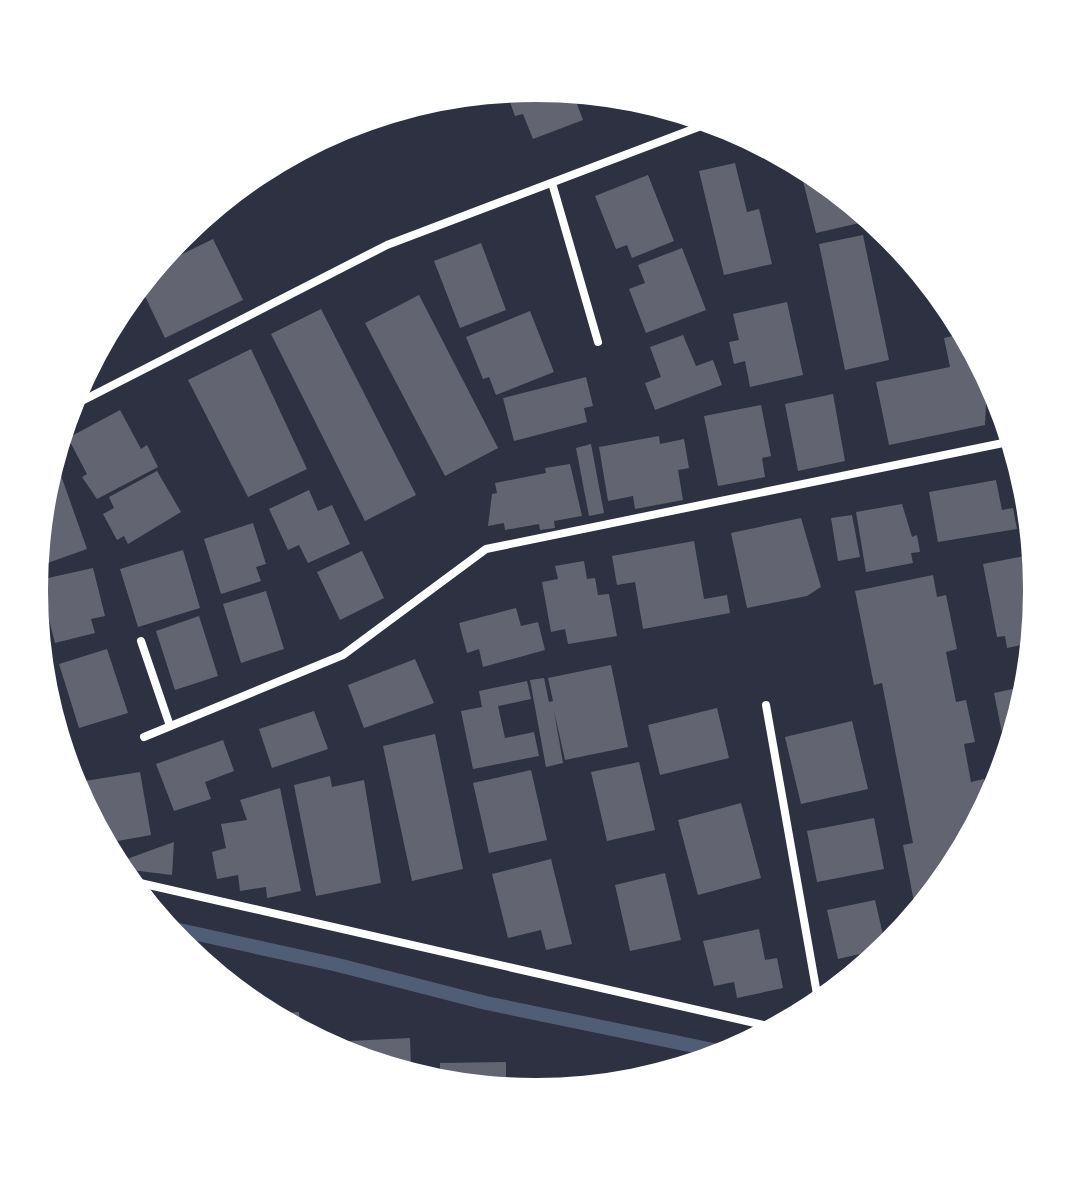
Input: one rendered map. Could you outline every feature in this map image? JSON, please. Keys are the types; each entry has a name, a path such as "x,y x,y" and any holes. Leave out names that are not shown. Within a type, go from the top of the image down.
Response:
{"street":[{"path":"87,398 387,245 694,129"},
{"path":"552,183 598,342"},
{"path":"144,737 343,655 486,549 1000,444"},
{"path":"141,641 170,726"},
{"path":"766,705 816,988"},
{"path":"147,885 757,1024"}],"building":[{"path":"536,102 577,105 583,120 533,139 523,114 515,116 510,104"},
{"path":"735,163 747,212 759,209 772,264 724,275 699,171"},
{"path":"648,175 674,241 632,258 627,245 616,249 595,196"},
{"path":"804,184 857,223 816,233"},
{"path":"863,235 889,360 845,370 819,244"},
{"path":"213,239 243,300 165,338 146,298 183,254"},
{"path":"481,243 506,310 460,328 434,261"},
{"path":"682,248 706,310 646,333 629,289 645,283 638,265"},
{"path":"419,295 498,448 445,476 365,323"},
{"path":"787,302 803,375 750,387 745,361 734,364 729,342 739,340 733,314"},
{"path":"321,309 416,495 365,521 271,334"},
{"path":"530,311 554,372 496,395 489,377 483,379 466,337"},
{"path":"683,335 696,366 713,360 722,385 655,410 645,383 661,377 650,347"},
{"path":"952,336 973,374 986,403 985,425 889,445 876,382 950,367 944,338"},
{"path":"251,349 307,469 248,497 188,380"},
{"path":"586,377 593,406 584,408 587,422 514,441 503,398"},
{"path":"833,394 845,461 798,471 785,404"},
{"path":"761,405 771,456 762,458 765,477 718,486 704,416"},
{"path":"120,410 141,449 147,445 158,467 97,499 82,477 87,474 71,444 73,435"},
{"path":"659,436 660,444 684,439 689,468 678,470 683,500 635,509 633,496 608,501 599,447"},
{"path":"591,444 604,513 589,516 576,448"},
{"path":"570,464 582,516 554,521 555,528 540,530 539,524 505,530 504,523 488,526 492,494 497,493 495,483 546,473 545,468"},
{"path":"157,471 181,512 128,544 124,536 117,540 103,514 114,508 109,497"},
{"path":"62,477 87,549 49,563"},
{"path":"996,480 1002,510 1013,508 1017,529 938,542 929,492"},
{"path":"309,490 318,511 332,505 350,544 308,563 299,545 288,550 269,509"},
{"path":"902,504 912,537 917,535 920,552 911,553 913,563 866,572 856,512"},
{"path":"852,515 860,557 838,561 831,518"},
{"path":"801,518 821,587 807,596 747,608 731,533"},
{"path":"253,523 266,564 256,567 261,581 221,594 204,539"},
{"path":"694,541 704,599 727,595 730,613 643,629 635,582 617,585 612,556"},
{"path":"183,550 200,608 138,627 120,569"},
{"path":"362,551 384,598 340,620 317,572"},
{"path":"1022,557 1020,645 1007,648 1005,636 997,637 983,564"},
{"path":"584,561 587,579 595,578 598,595 609,594 617,636 568,644 565,629 551,632 542,582 558,579 555,566"},
{"path":"93,568 105,616 91,619 95,633 55,643 49,619 48,578"},
{"path":"933,575 937,597 946,595 957,649 946,652 956,702 966,700 975,742 964,744 971,782 984,781 958,834 913,898 903,845 913,843 882,683 874,685 855,591"},
{"path":"266,591 284,649 241,663 223,604"},
{"path":"516,608 521,626 538,622 545,650 483,667 479,649 467,653 459,623"},
{"path":"199,616 218,676 175,690 156,631"},
{"path":"107,649 128,713 79,728 59,664"},
{"path":"415,659 434,703 364,728 348,685"},
{"path":"611,665 628,747 565,760 554,711 563,763 546,767 530,680 544,678 549,702 553,701 548,678"},
{"path":"527,681 531,699 498,706 505,738 534,732 539,756 473,769 461,711 482,707 479,691"},
{"path":"1013,689 1002,731 994,693"},
{"path":"717,708 729,758 660,775 648,725"},
{"path":"314,711 328,749 272,768 259,729"},
{"path":"852,721 868,789 801,804 785,737"},
{"path":"435,734 463,869 412,881 383,746"},
{"path":"223,740 234,771 205,782 211,799 174,811 156,764"},
{"path":"639,762 655,830 607,841 591,772"},
{"path":"531,770 547,840 489,853 473,783"},
{"path":"140,772 151,835 117,841 87,781"},
{"path":"330,776 332,787 364,780 381,883 316,896 294,785"},
{"path":"280,788 301,891 267,898 266,887 240,891 238,875 217,879 212,852 226,848 221,824 247,820 240,800"},
{"path":"741,803 761,878 698,895 678,820"},
{"path":"874,818 884,869 817,882 807,831"},
{"path":"174,842 172,875 137,871 128,858"},
{"path":"551,859 572,944 546,950 541,930 508,938 492,874"},
{"path":"665,873 681,940 630,951 615,885"},
{"path":"875,900 882,932 860,954 838,959 827,910"},
{"path":"759,929 765,960 777,958 783,988 737,998 734,982 714,986 703,941"},
{"path":"410,1038 411,1061 379,1052 351,1041"},
{"path":"506,1062 506,1076 440,1068 440,1063"}],"waterway":[{"path":"188,932 338,965 486,1003 703,1048"}]}
